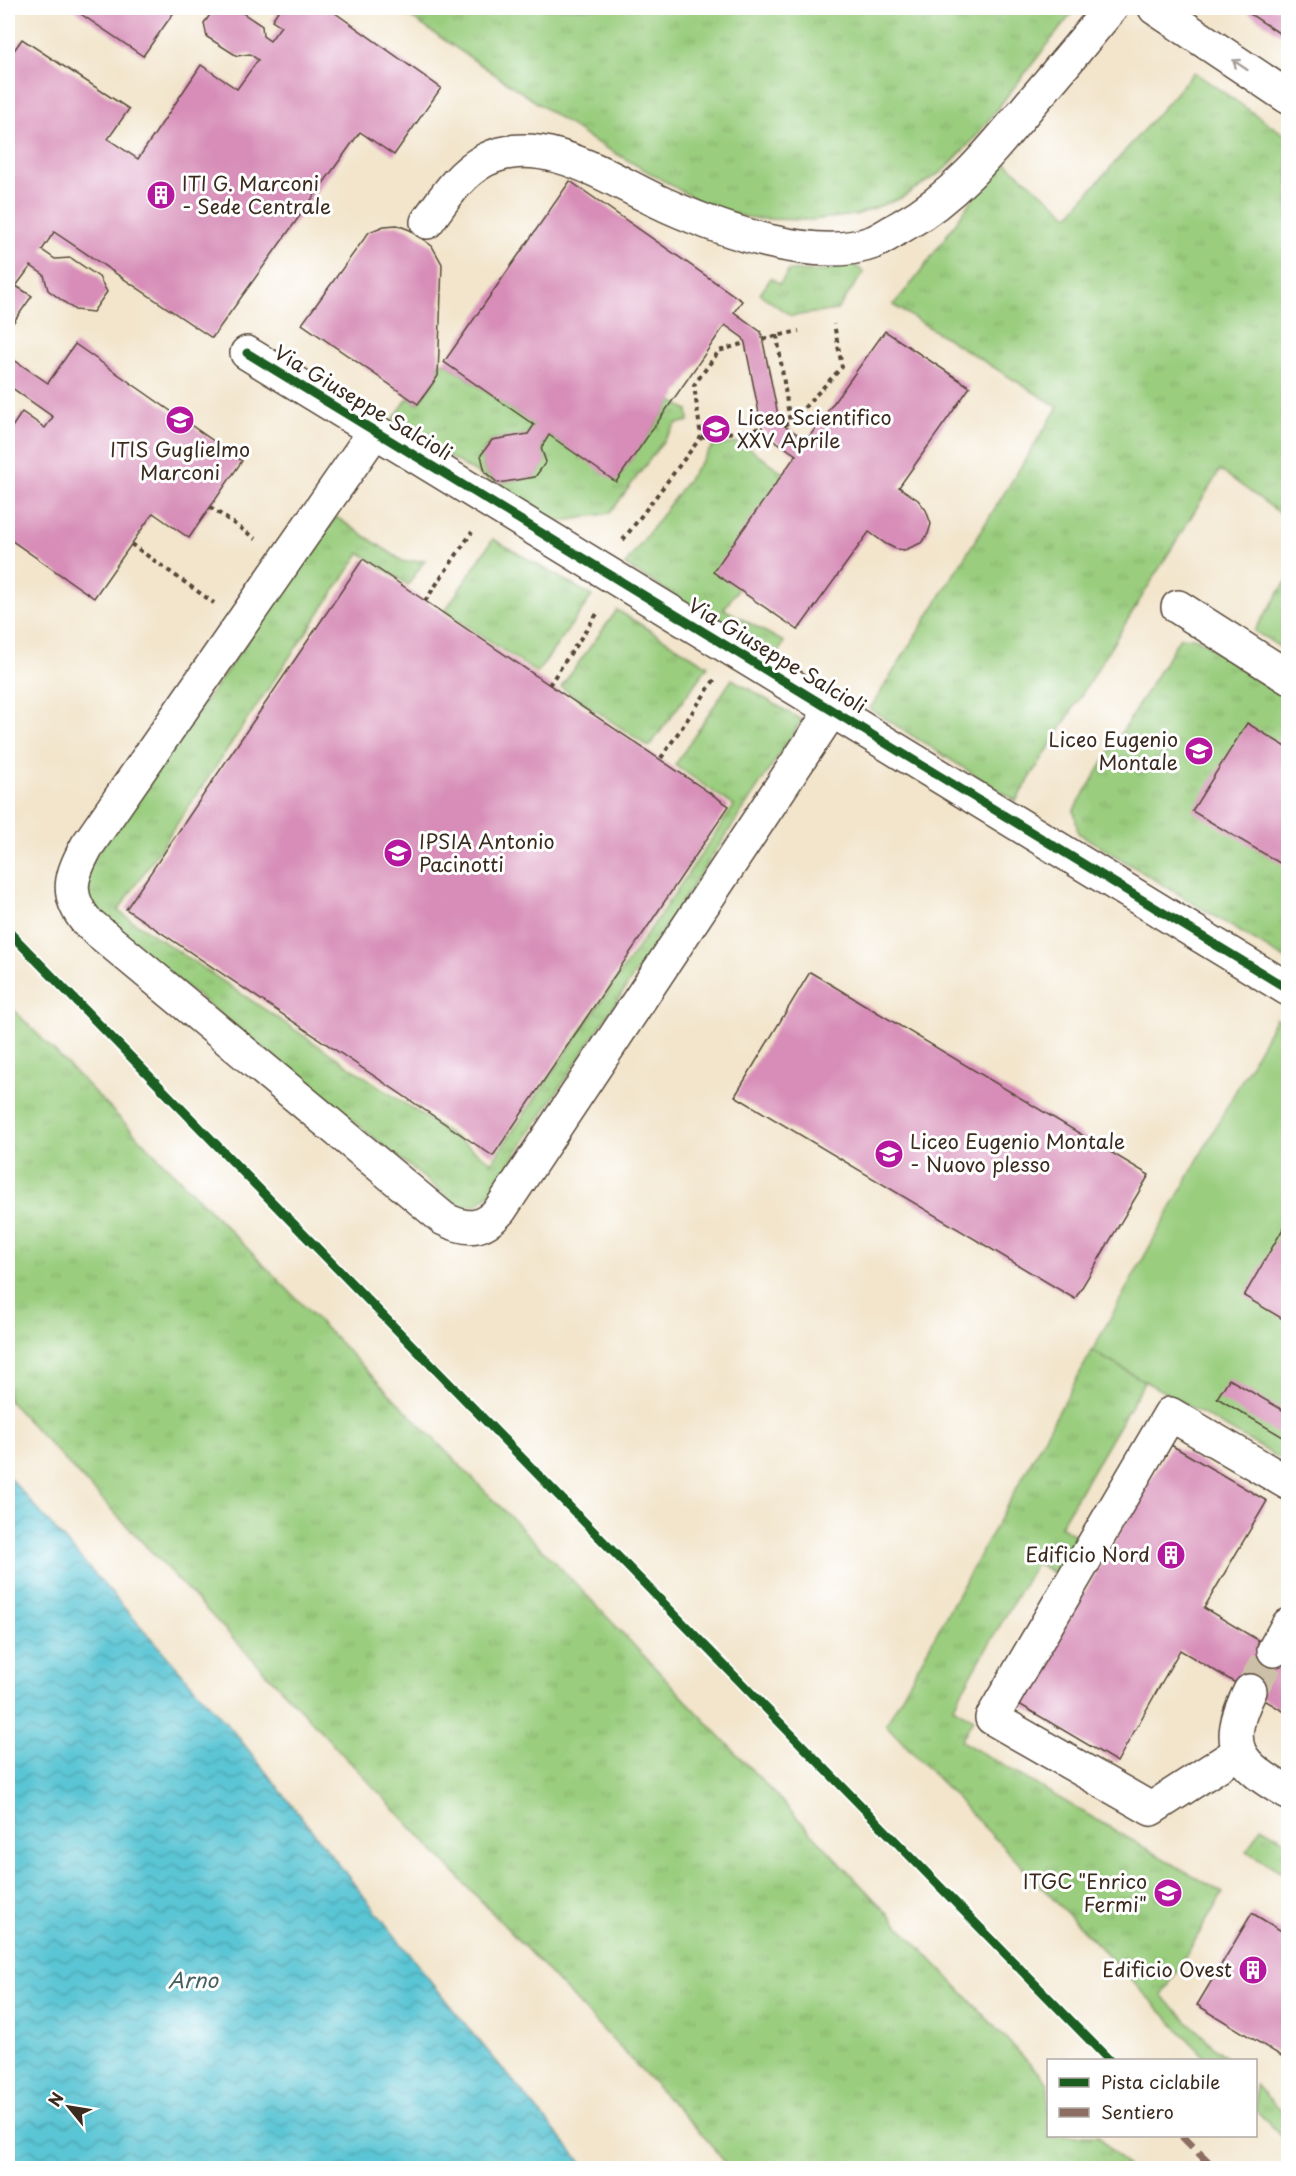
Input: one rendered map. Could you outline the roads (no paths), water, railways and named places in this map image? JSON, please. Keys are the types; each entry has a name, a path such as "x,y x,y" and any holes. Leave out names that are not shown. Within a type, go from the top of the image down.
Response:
{"street":[{"path":"427,222 454,184 471,169 499,155 523,151 536,152 582,165 667,206 716,225 756,237 828,250 852,248 875,241 917,217 953,191 988,155 1111,8"},
{"path":"1155,8 1288,97"},
{"name":"Via Giuseppe Salcioli","path":"248,353 1288,989"},
{"path":"375,431 87,846 75,869 72,895 87,922 437,1214 453,1223 470,1227 486,1223 500,1210 832,710"},
{"path":"1178,607 1288,677"},
{"path":"1239,1752 1151,1809 992,1718 1170,1414 1288,1483"},
{"path":"1250,1691 1238,1719 1236,1739 1239,1752 1251,1769 1288,1793"}],"water":[{"name":"Arno","path":"8,1476 239,1738 455,2012 586,2168 8,2168"}],"tunnel":[{"path":"1250,1691 1274,1650"}],"place":[{"name":"ITI G. Marconi - Sede Centrale","path":"161,195"},
{"name":"ITIS Guglielmo Marconi","path":"180,420"},
{"name":"Liceo Scientifico XXV Aprile","path":"716,429"},
{"name":"Liceo Eugenio Montale","path":"1199,751"},
{"name":"IPSIA Antonio Pacinotti","path":"398,853"},
{"name":"Liceo Eugenio Montale - Nuovo plesso","path":"889,1154"},
{"name":"Edificio Nord","path":"1171,1555"},
{"name":"ITGC \"Enrico Fermi\"","path":"1168,1893"},
{"name":"Edificio Ovest","path":"1253,1970"}]}
